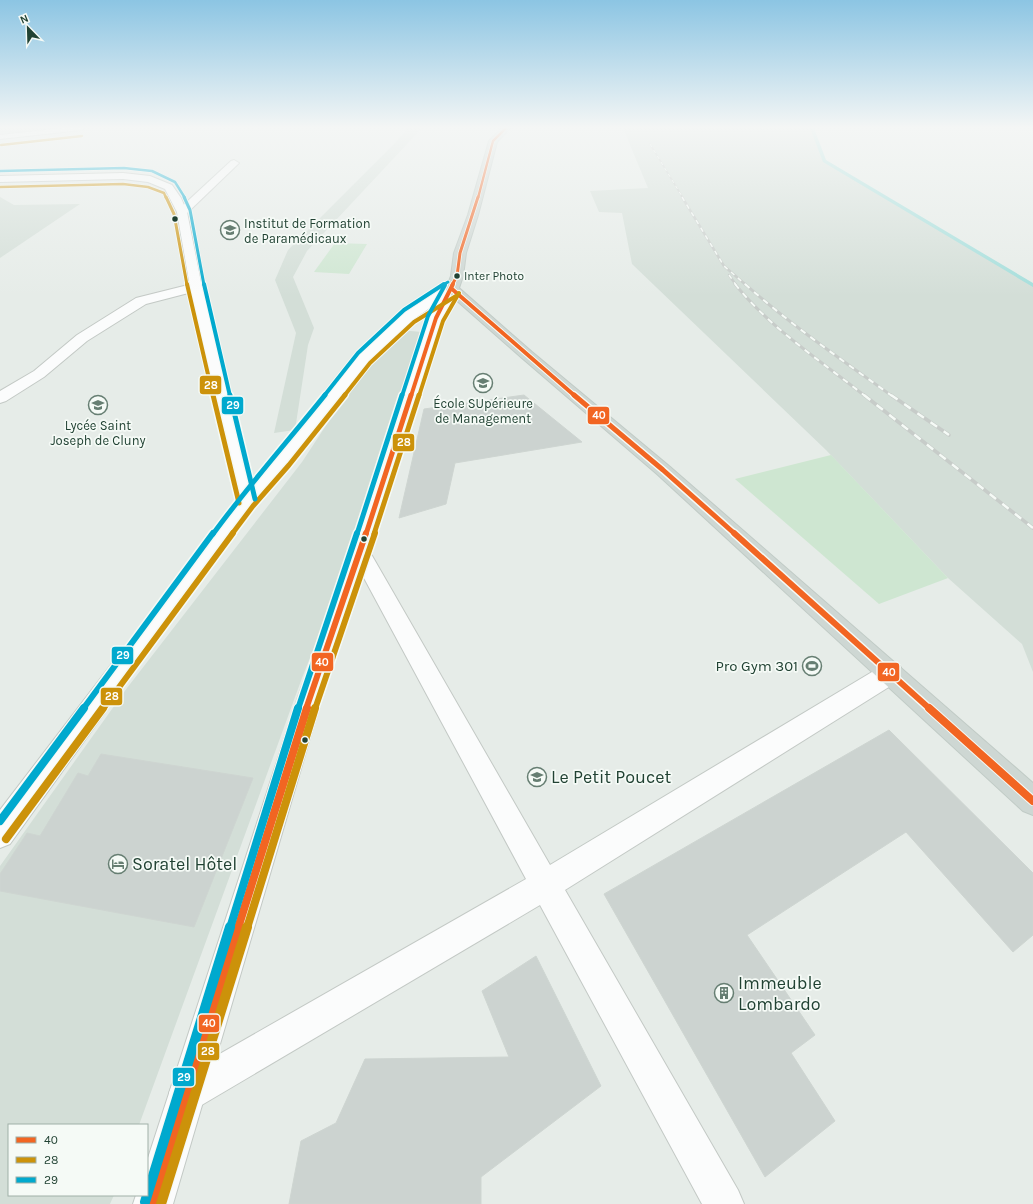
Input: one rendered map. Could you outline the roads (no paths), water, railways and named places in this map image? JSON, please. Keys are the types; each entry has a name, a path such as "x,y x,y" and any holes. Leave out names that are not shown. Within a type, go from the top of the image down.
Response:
{"main road":[{"path":"481,184 473,215 460,252 457,276 452,289 527,355 663,470 1033,801"}],"street":[{"path":"162,184 169,187 182,212 196,287 247,501"},
{"path":"182,212 212,184"},
{"path":"0,398 39,374 82,338 141,302 196,287"},
{"path":"0,834 247,501 283,460 364,358 409,316 452,289"},
{"path":"153,1204 310,697 360,552 436,318 452,289"},
{"path":"360,552 724,1204"},
{"path":"187,1093 545,885 891,673"}],"waterway":[{"path":"863,184 1033,285"}],"railway":[{"path":"675,184 683,198"},
{"path":"682,197 724,266 746,285"},
{"path":"729,275 736,285"},
{"path":"735,284 780,330 865,396"},
{"path":"745,284 799,328 892,396"},
{"path":"864,395 1033,528"},
{"path":"891,395 949,435"}],"place":[{"name":"Institut de Formation de Paramédicaux","path":"230,230"},
{"name":"Inter Photo","path":"457,276"},
{"name":"École SUpérieure de Management","path":"483,383"},
{"name":"Lycée Saint Joseph de Cluny","path":"98,405"},
{"name":"Pro Gym 301","path":"812,666"},
{"name":"Le Petit Poucet","path":"537,777"},
{"name":"Soratel Hôtel","path":"118,864"},
{"name":"Immeuble Lombardo","path":"724,993"}]}
